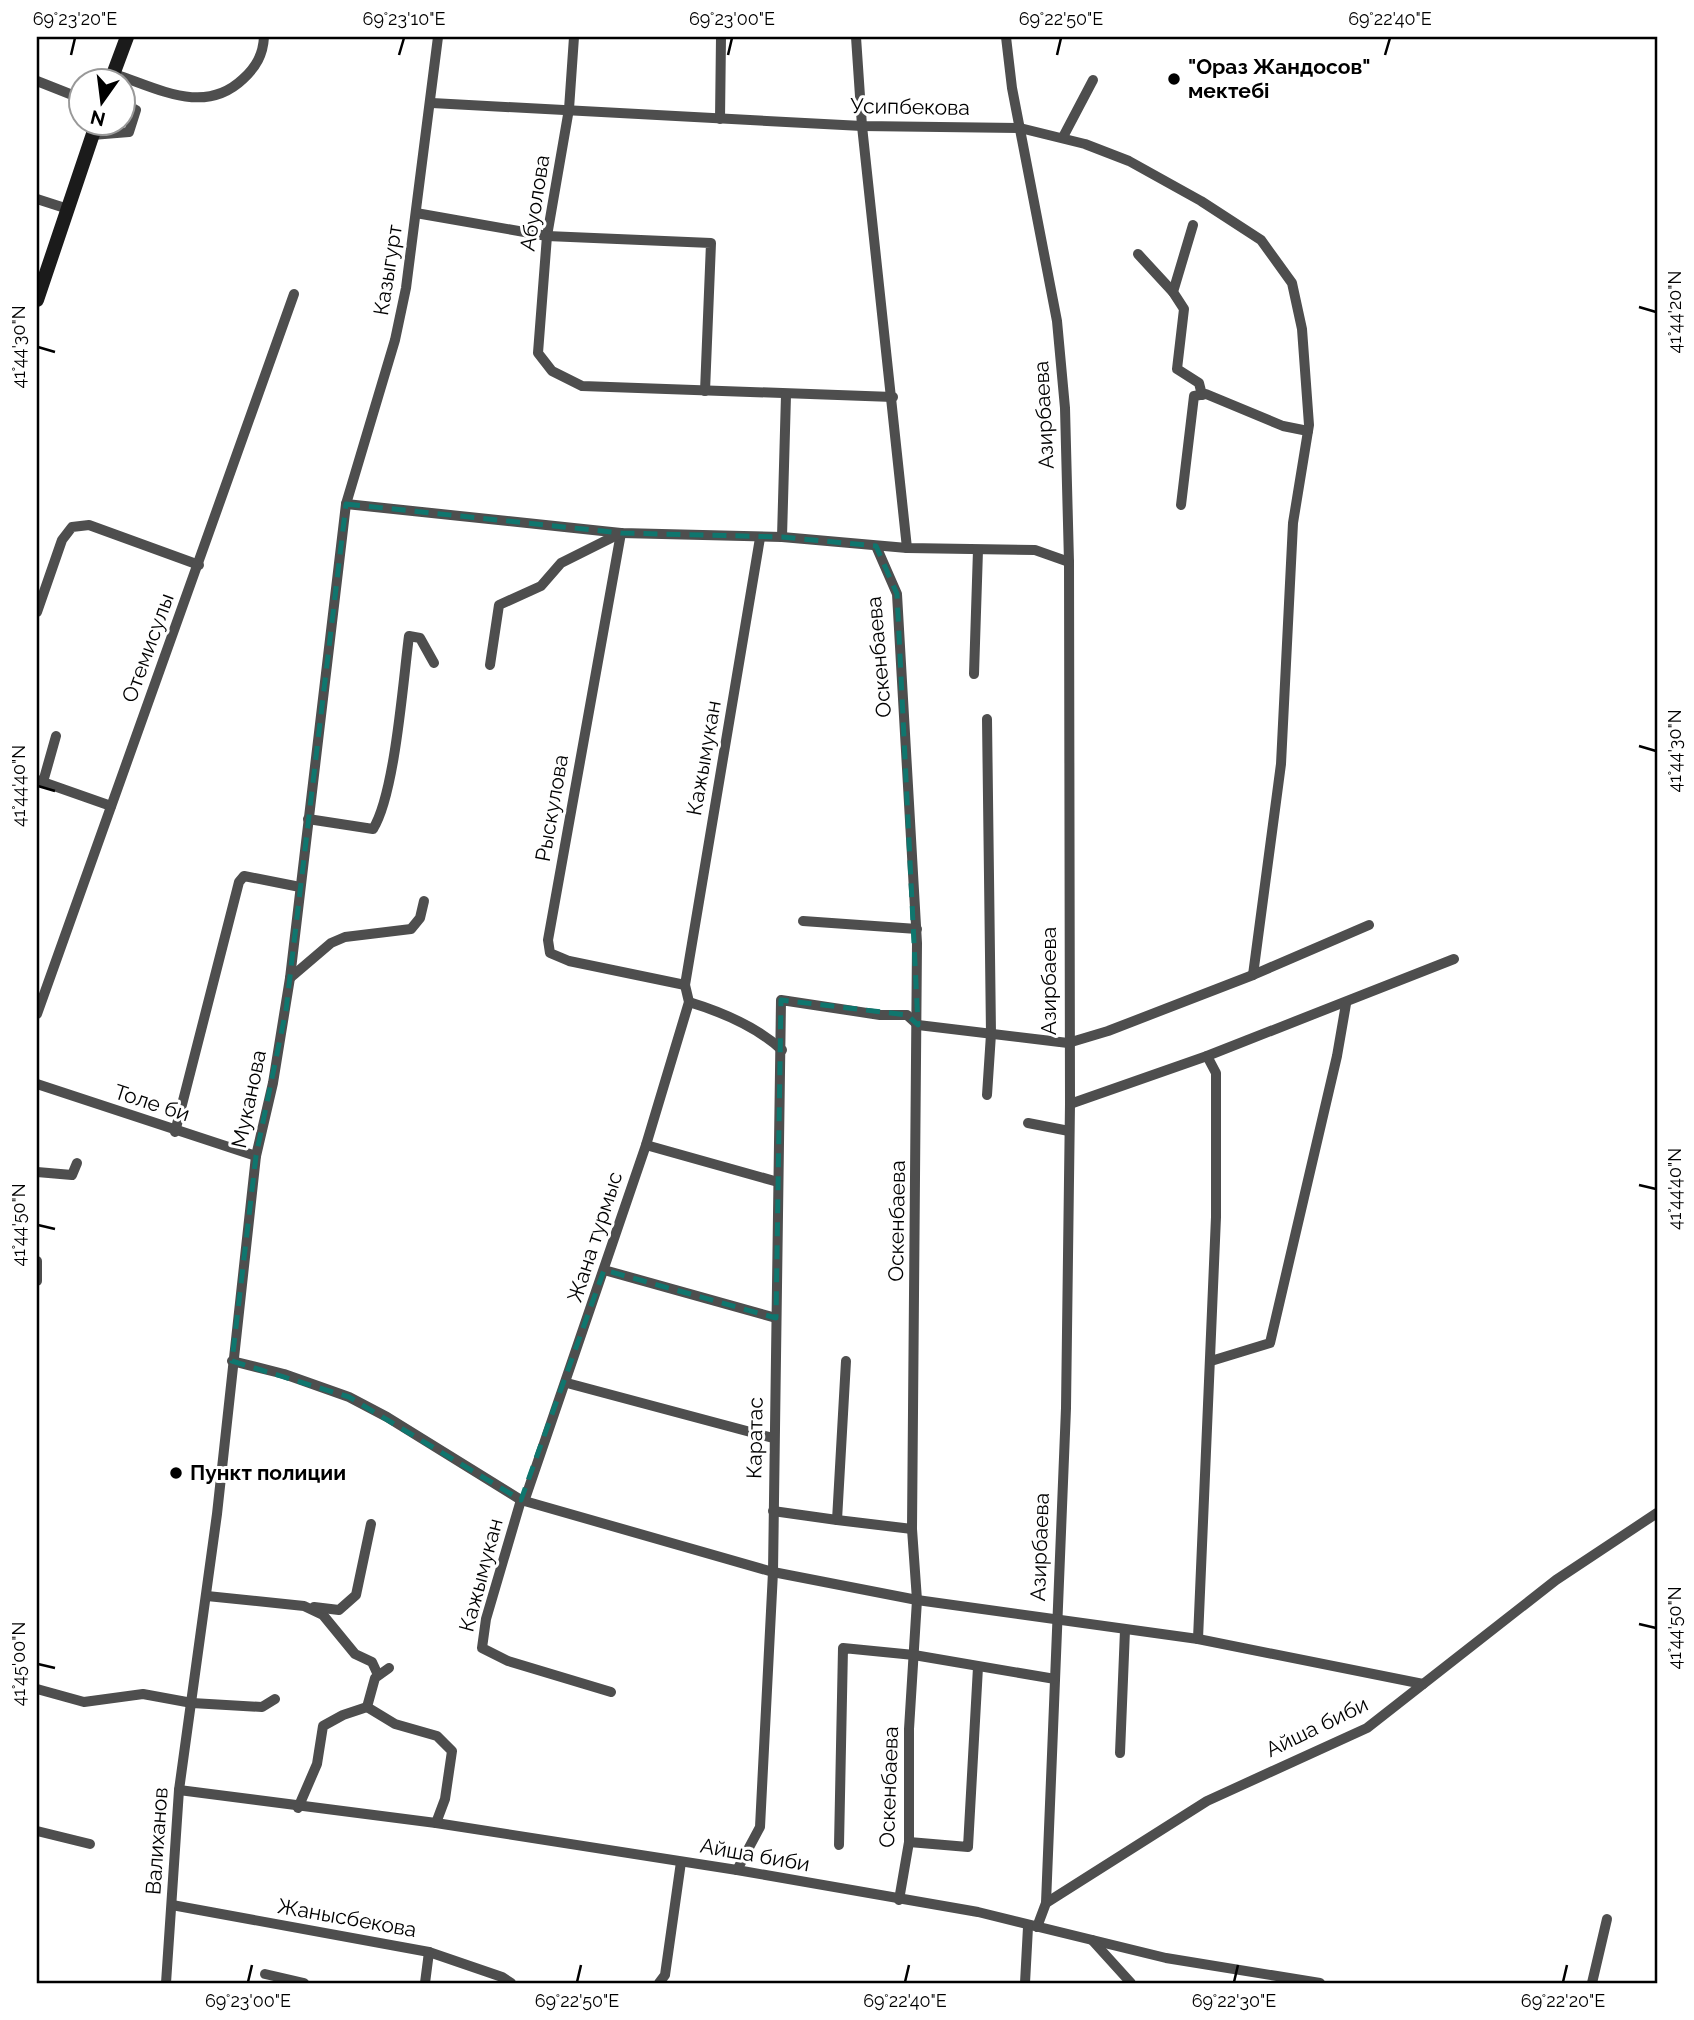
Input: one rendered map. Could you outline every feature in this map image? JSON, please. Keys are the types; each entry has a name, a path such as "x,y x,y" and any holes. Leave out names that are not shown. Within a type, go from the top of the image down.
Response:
{"main road":[{"path":"117,66 127,37"},
{"path":"37,300 93,136"}],"street":[{"path":"136,83 202,100 231,91 256,67 264,37"},
{"name":"Казыгурт","path":"346,504 395,340 432,103 438,37"},
{"name":"Абуолова","path":"574,37 569,109 547,236 538,352 552,371 582,386 705,391"},
{"path":"720,119 721,37"},
{"path":"856,37 862,126 907,548"},
{"name":"Азирбаева","path":"1006,37 1020,128 1057,321 1065,408 1069,562 1070,1104 1066,1408 1046,1903 1033,1927 1025,1983"},
{"path":"1063,137 1093,80"},
{"path":"37,81 66,92"},
{"name":"Усипбекова","path":"432,103 862,126 1020,128 1063,137 1129,161 1261,240 1292,284 1301,329 1308,431 1293,523 1280,764 1252,975"},
{"path":"37,199 68,209"},
{"path":"416,213 547,236 711,243 705,391 893,397"},
{"path":"1173,292 1193,225"},
{"path":"1138,254 1173,292 1184,309 1177,369 1199,383 1202,395"},
{"name":"Отемисулы","path":"37,1014 294,294"},
{"path":"782,537 786,395"},
{"path":"1181,505 1194,396 1202,395 1283,426 1308,431"},
{"path":"346,504 621,533 782,537 907,548 1035,550 1069,562"},
{"name":"Муканова","path":"192,1703 207,1596 256,1156 273,1083 290,978 346,504"},
{"path":"37,612 62,540 72,527 89,525 199,565"},
{"path":"490,665 499,605 541,586 561,563 621,533"},
{"name":"Рыскулова","path":"621,533 548,940 550,953 569,961 685,985"},
{"name":"Кажымукан","path":"685,985 760,538"},
{"name":"Оскенбаева","path":"876,546 897,594 916,929 918,1025 912,1529 917,1600 909,1729 909,1842 899,1900"},
{"path":"974,674 978,550"},
{"path":"308,819 373,829 381,810 392,757 409,636 420,638 435,663"},
{"path":"987,719 991,1034 987,1095"},
{"path":"56,736 40,781 111,806"},
{"path":"175,1132 239,882 244,876 300,887"},
{"path":"290,978 331,943 345,937 411,929 420,918 424,901"},
{"path":"803,921 916,929"},
{"path":"918,1025 1068,1043 1108,1031 1252,975 1369,925"},
{"path":"1070,1104 1346,1004 1454,959"},
{"name":"Жана турмыс","path":"523,1500 567,1383 646,1145 689,1002 685,985"},
{"name":"Каратас","path":"737,1870 760,1827 773,1572 773,1438 782,1050 780,1000 880,1015 907,1015 918,1025"},
{"path":"689,1002 719,1011 768,1037 782,1050"},
{"path":"1211,1362 1270,1343 1337,1056 1346,1004"},
{"path":"1198,1639 1216,1217 1216,1073 1207,1056"},
{"name":"Толе би","path":"37,1084 175,1132 256,1156"},
{"path":"1028,1123 1069,1131"},
{"path":"646,1145 778,1182"},
{"path":"37,1172 72,1175 77,1163"},
{"path":"37,1261 37,1281"},
{"path":"604,1270 776,1318"},
{"path":"232,1361 284,1374 349,1397 387,1417 523,1500 773,1572 917,1600 1198,1639 1423,1684"},
{"path":"837,1520 846,1361"},
{"path":"567,1383 773,1438"},
{"name":"Кажымукан","path":"523,1500 490,1606 482,1648 508,1661 611,1692"},
{"path":"773,1511 912,1529"},
{"name":"Айша биби","path":"1046,1903 1207,1801 1367,1728 1556,1580 1657,1513"},
{"path":"207,1596 340,1610 356,1595 371,1524"},
{"path":"304,1606 323,1615 355,1654 372,1662 379,1675"},
{"path":"1120,1753 1125,1630"},
{"path":"839,1844 843,1648 914,1655 1055,1679"},
{"path":"909,1842 968,1847 978,1667"},
{"path":"367,1707 379,1675 389,1668"},
{"path":"37,1689 84,1702 143,1694 192,1703 262,1707 275,1699"},
{"name":"Валиханов","path":"166,1983 179,1790 192,1703"},
{"path":"298,1808 317,1764 323,1727 343,1715 367,1707 395,1724 437,1736 452,1751 445,1799 436,1824"},
{"name":"Айша биби","path":"179,1790 298,1808 436,1824 737,1870 978,1912 1166,1958 1271,1979 1320,1983"},
{"path":"37,1831 90,1844"},
{"path":"659,1983 665,1975 681,1862"},
{"name":"Жанысбекова","path":"172,1905 429,1952 502,1976 511,1983"},
{"path":"1592,1983 1607,1919"},
{"path":"1092,1940 1131,1983"},
{"path":"425,1983 429,1952"},
{"path":"265,1974 304,1983"}],"highlighted area":[{"path":"346,504 621,533 782,537 876,546 897,594 918,1025 907,1015 781,1000 776,1318 604,1270 521,1500 349,1397 232,1361 256,1156 286,1010"}],"place":[{"name":"\"Ораз Жандосов\" мектебі","path":"1174,79"},
{"name":"Пункт полиции","path":"176,1473"}]}
